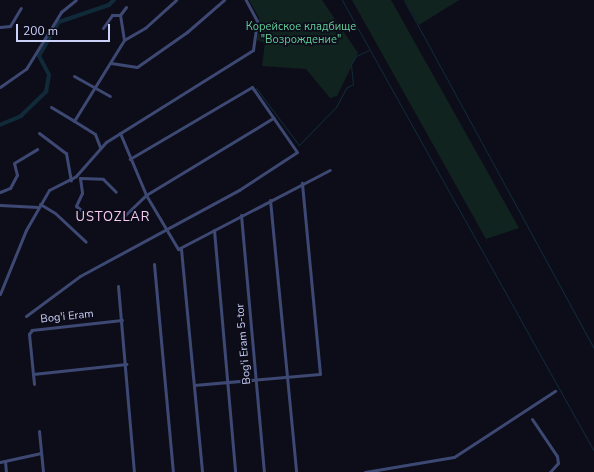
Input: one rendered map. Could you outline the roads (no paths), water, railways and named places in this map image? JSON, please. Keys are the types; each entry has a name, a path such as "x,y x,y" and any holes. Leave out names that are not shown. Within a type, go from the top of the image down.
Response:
{"street":[{"path":"0,87 26,69 61,12 76,0"},
{"path":"74,121 124,40 145,28 176,0"},
{"path":"111,63 137,67 187,32 224,0"},
{"path":"0,294 39,206 49,190 78,177 100,147 120,133 253,50 257,21 246,0"},
{"path":"124,40 120,15 126,7"},
{"path":"0,27 10,26 21,8"},
{"path":"103,28 112,15 120,15"},
{"path":"74,76 94,89 110,96"},
{"path":"26,316 80,276 168,230 295,156 296,150 252,87 130,159"},
{"path":"51,107 95,134 100,147"},
{"path":"119,221 146,195 273,118"},
{"path":"39,133 66,153 71,181"},
{"path":"120,133 146,195 181,249 202,472"},
{"path":"0,192 10,188 17,175 14,163 37,149"},
{"path":"181,249 241,215 330,170"},
{"path":"78,177 102,179 116,192"},
{"path":"78,177 82,193 76,204 89,216"},
{"path":"194,385 320,374 302,183"},
{"path":"270,200 296,472"},
{"path":"0,205 39,206 55,213 86,242"},
{"name":"Bog'i Eram 5-tor","path":"241,215 264,472"},
{"path":"214,230 236,472"},
{"path":"154,264 173,472"},
{"path":"118,286 126,364 134,472"},
{"name":"Bog'i Eram","path":"33,374 30,331 122,320"},
{"path":"34,384 33,374 126,364"},
{"path":"365,472 454,457 555,391"},
{"path":"532,419 557,456 558,462 550,472"},
{"path":"40,431 43,472"},
{"path":"0,462 41,453"},
{"path":"6,461 6,472"}],"waterway":[{"path":"0,125 21,116 46,92 49,75 39,56 59,22 109,5 114,0"},
{"path":"342,0 594,451"},
{"path":"404,0 594,348"},
{"path":"256,88 299,145 336,107 346,88 353,84 351,64 356,56 369,50"}],"district":[{"name":"USTOZLAR","path":"113,217"}],"park label":[{"name":"Корейское кладбище \"Возрождение\"","path":"301,34"}]}
